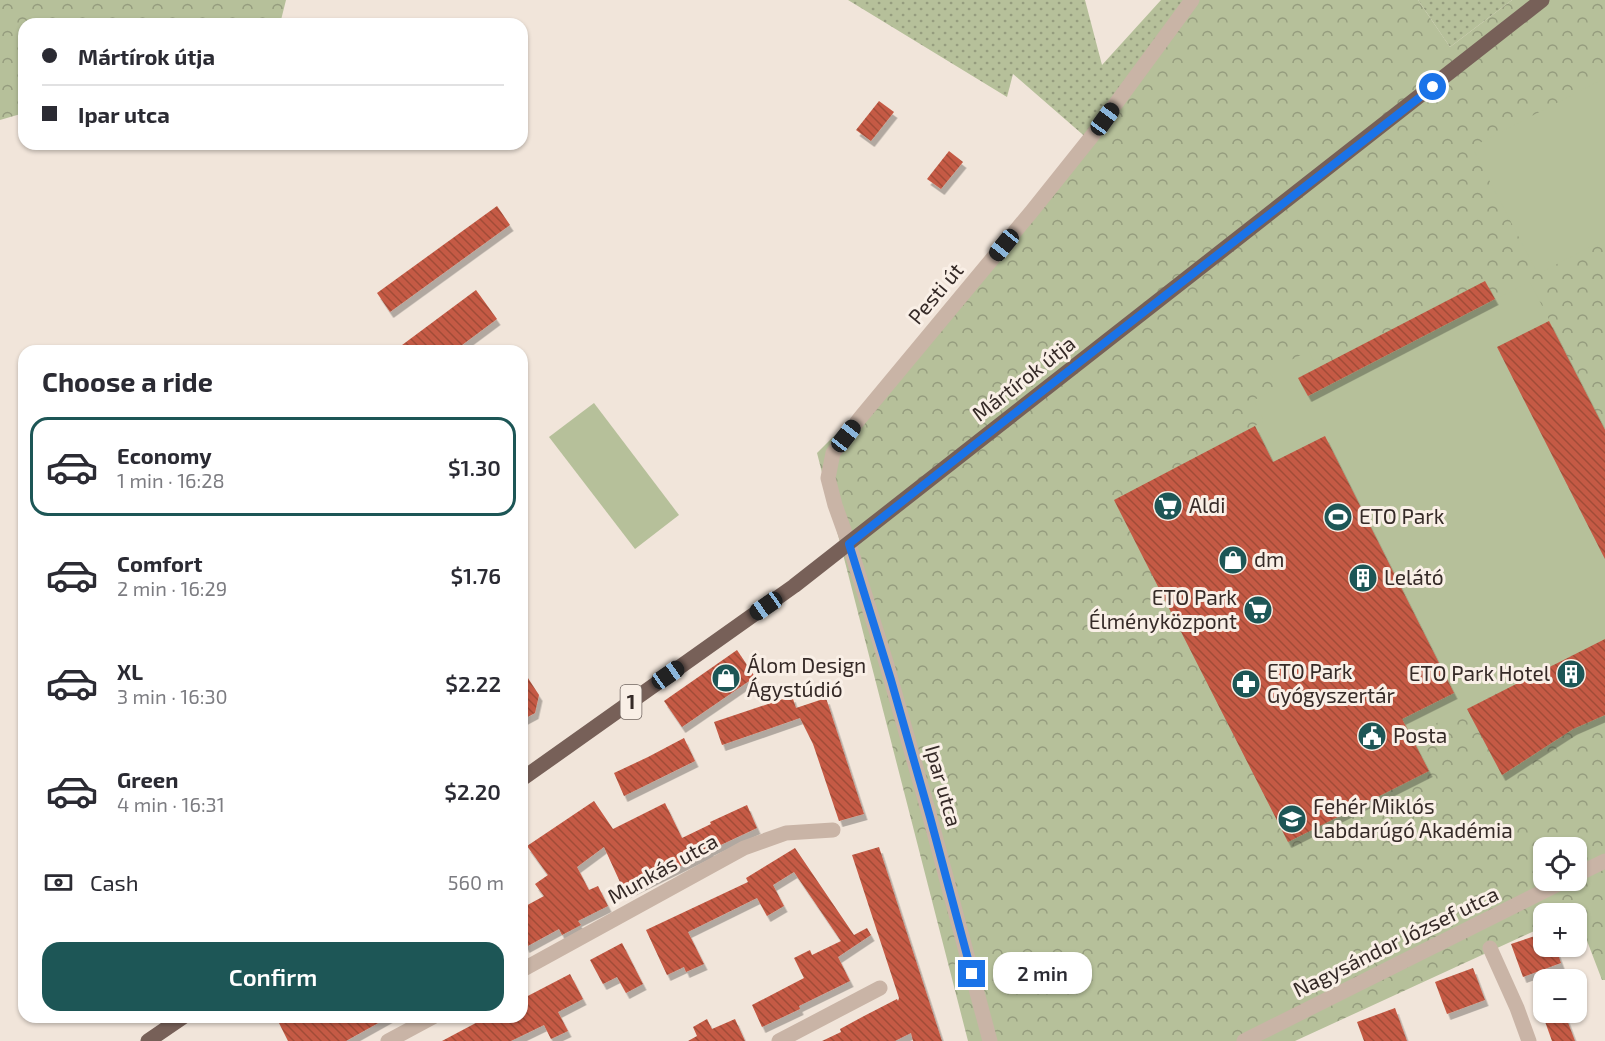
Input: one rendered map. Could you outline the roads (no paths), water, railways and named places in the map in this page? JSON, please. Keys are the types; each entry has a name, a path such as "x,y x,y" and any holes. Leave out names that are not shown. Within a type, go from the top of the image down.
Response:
{"main road":[{"name":"Mártírok útja","path":"528,775 766,606 849,544 1542,0"},
{"path":"148,1041 174,1023"}],"street":[{"name":"Pesti út","path":"849,544 835,506 828,477 833,453 1079,152 1192,0"},
{"name":"Ipar utca","path":"849,544 886,662 930,817 990,1041"},
{"name":"Munkás utca","path":"528,967 744,848 786,833 833,830"},
{"path":"1587,870 1605,861"},
{"name":"Nagysándor József utca","path":"1244,1041 1544,891"},
{"path":"1490,948 1529,1041"},
{"path":"779,1041 880,988"},
{"path":"388,1041 422,1023"}],"place":[{"name":"Aldi","path":"1168,506"},
{"name":"ETO Park","path":"1338,517"},
{"name":"dm","path":"1233,560"},
{"name":"Lelátó","path":"1363,578"},
{"name":"ETO Park Élményközpont","path":"1258,610"},
{"name":"ETO Park Hotel","path":"1571,674"},
{"name":"Álom Design Ágystúdió","path":"726,678"},
{"name":"ETO Park Gyógyszertár","path":"1246,684"},
{"name":"Posta","path":"1372,736"},
{"name":"Fehér Miklós Labdarúgó Akadémia","path":"1292,819"}]}
